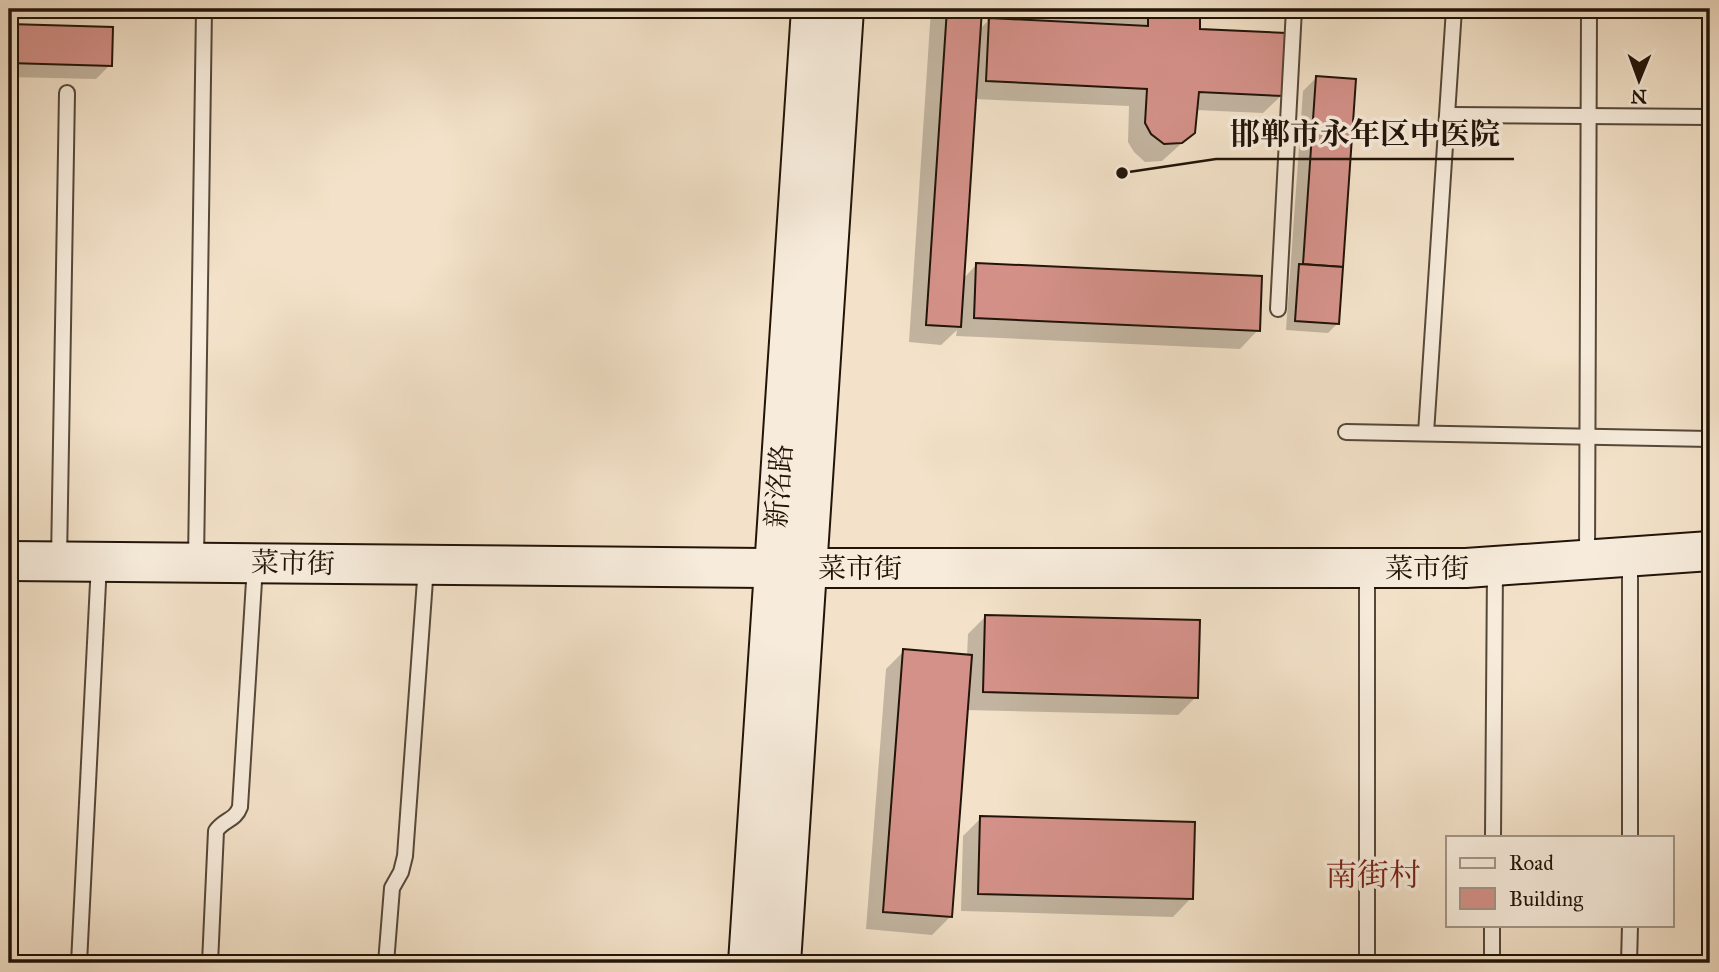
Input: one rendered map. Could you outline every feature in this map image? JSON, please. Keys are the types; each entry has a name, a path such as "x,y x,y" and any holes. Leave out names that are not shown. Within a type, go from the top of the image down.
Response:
{"main road":[{"name":"新洺路","path":"781,963 790,568 811,9"},
{"name":"新洺路","path":"748,963 790,568 844,9"},
{"name":"菜市街","path":"9,561 790,568 1367,568 1494,566 1710,551"}],"lane":[{"path":"196,562 204,9"},
{"path":"1278,309 1294,9"},
{"path":"1426,433 1454,9"},
{"path":"1587,560 1589,9"},
{"path":"59,562 67,93"},
{"path":"1448,115 1710,117"},
{"path":"1346,432 1710,439"},
{"path":"1630,557 1630,836"},
{"path":"79,963 99,562"},
{"path":"210,963 216,831 220,824 234,819 240,807 256,563"},
{"path":"386,963 391,888 401,872 405,856 426,565"},
{"path":"1493,836 1494,566"},
{"path":"1367,568 1367,963"},
{"path":"1492,926 1492,963"},
{"path":"1629,963 1630,926"}],"building":[{"path":"947,9 982,9 961,327 926,325"},
{"path":"1148,9 1200,9 1200,29 1286,33 1283,96 1199,92 1195,133 1182,143 1164,144 1151,134 1145,123 1147,89 986,81 989,18 1148,26"},
{"path":"9,24 113,27 112,66 9,63"},
{"path":"1316,76 1356,79 1343,267 1303,264"},
{"path":"976,263 1262,276 1260,331 974,318"},
{"path":"1299,264 1343,267 1339,324 1295,321"},
{"path":"985,615 1200,620 1198,698 983,692"},
{"path":"903,649 972,655 952,917 883,912"},
{"path":"980,816 1195,822 1193,899 978,894"}],"place":[{"name":"邯郸市永年区中医院","path":"1122,173"}],"district":[{"name":"南街村","path":"1373,875"}]}
